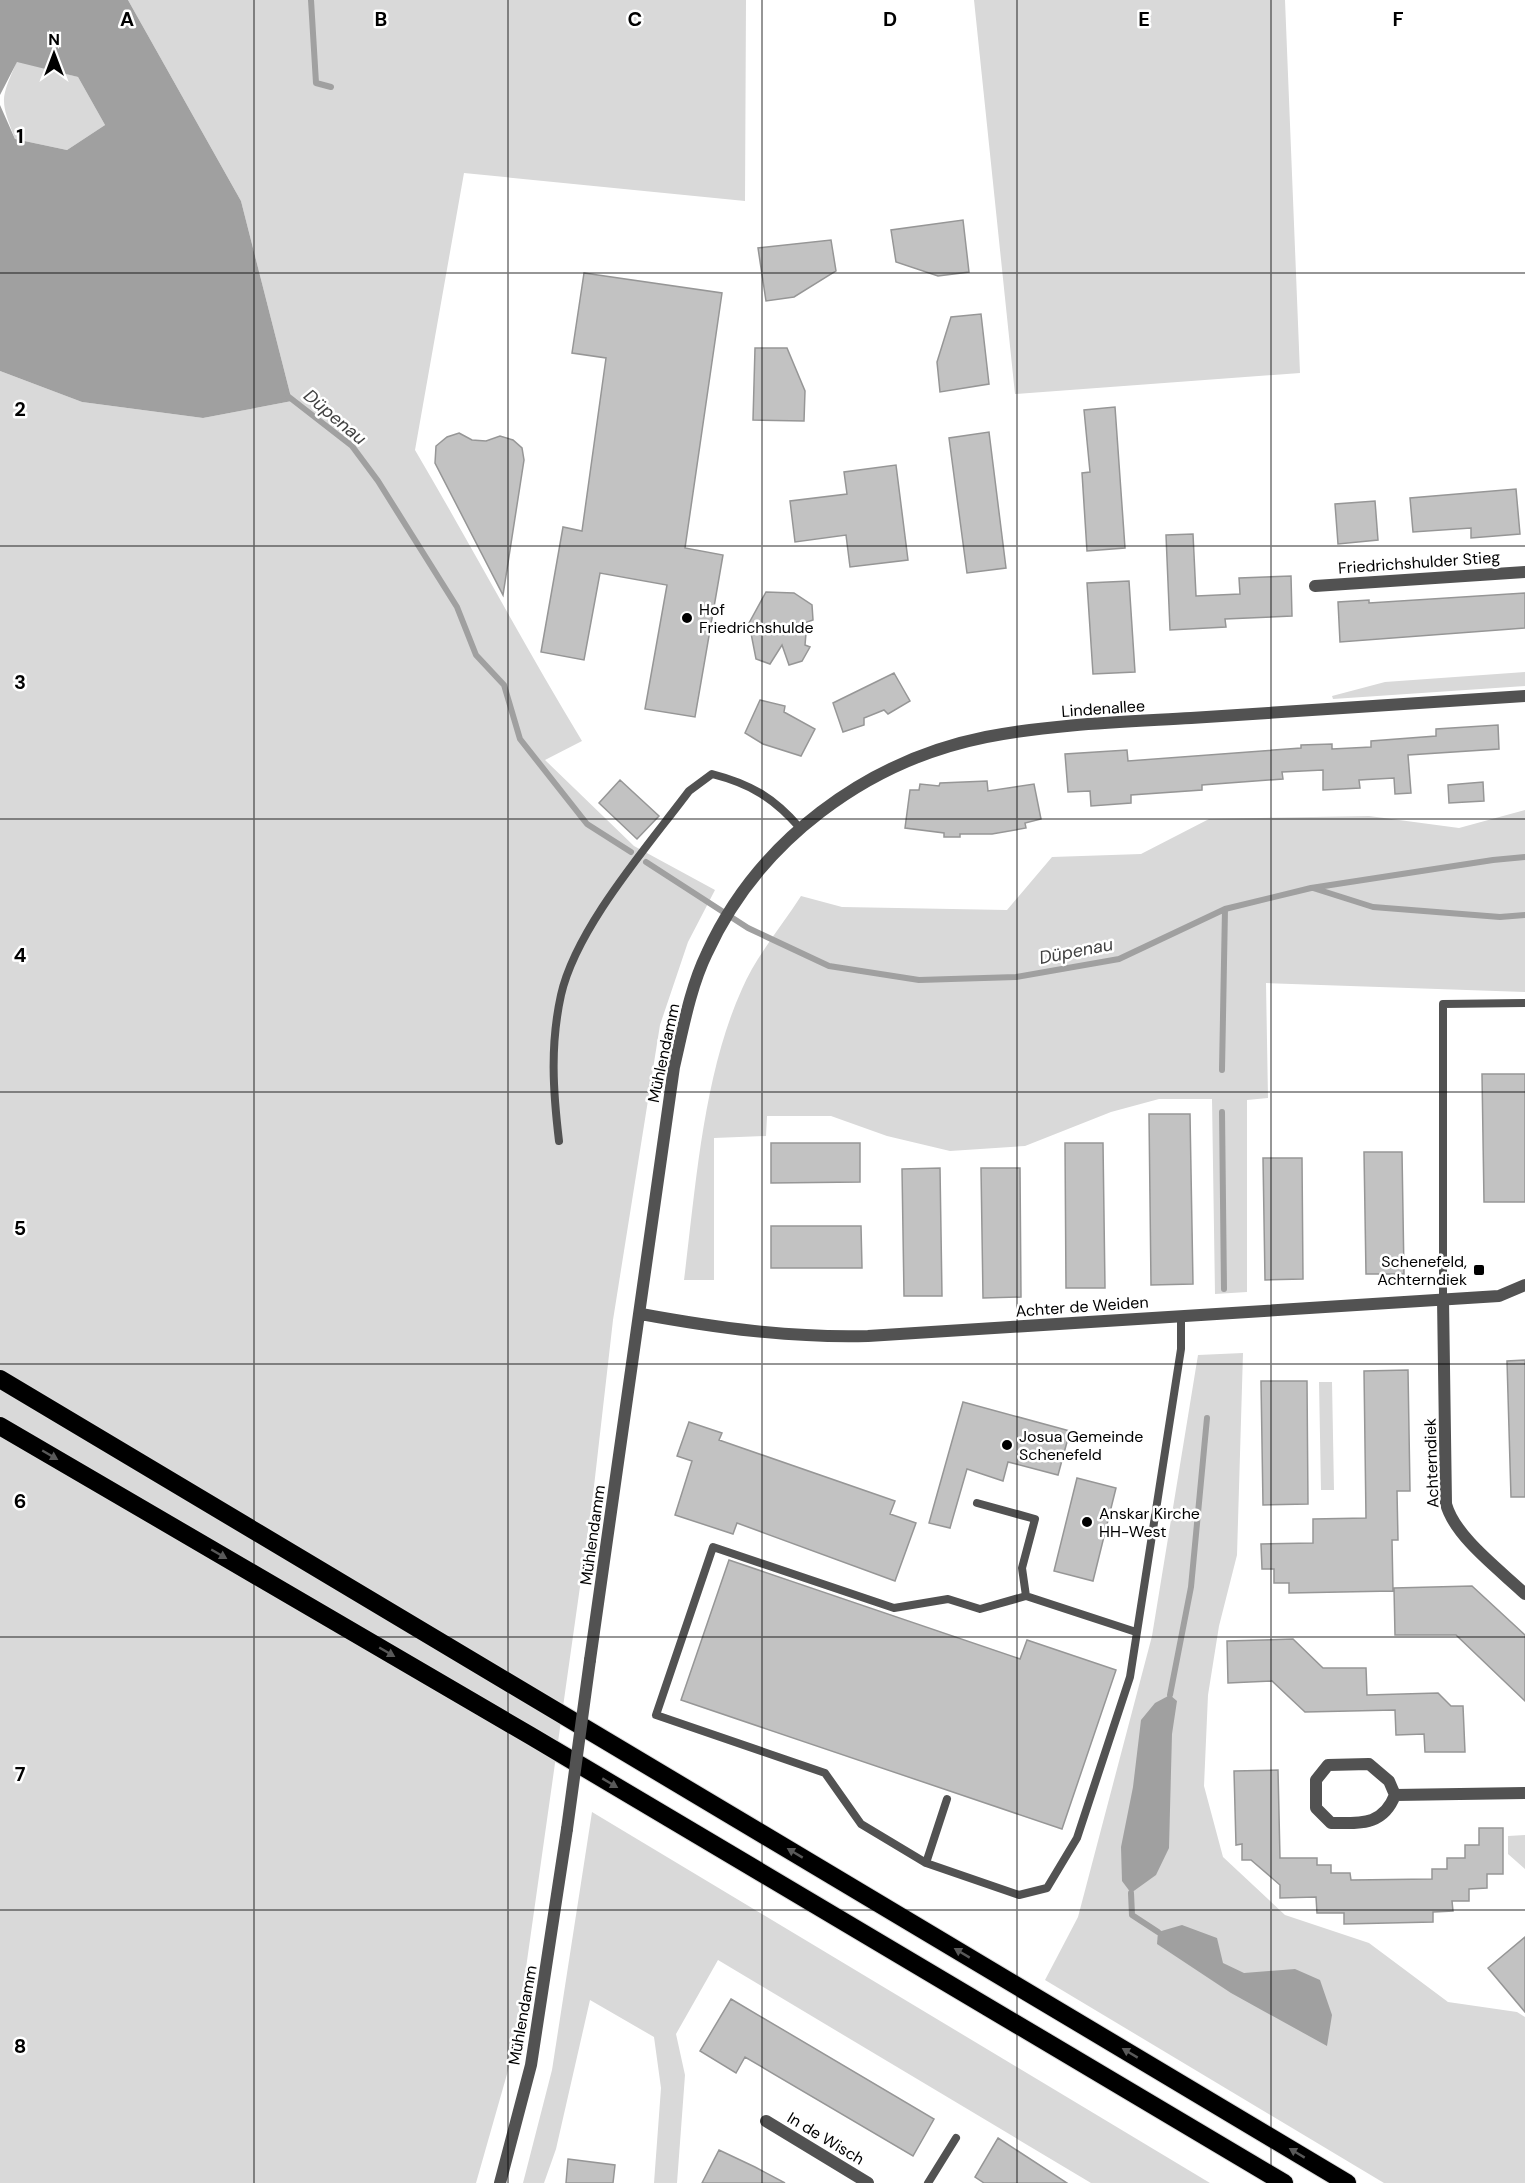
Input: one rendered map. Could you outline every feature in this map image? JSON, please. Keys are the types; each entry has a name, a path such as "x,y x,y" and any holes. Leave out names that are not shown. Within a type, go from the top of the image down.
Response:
{"highway":[{"path":"0,1379 1347,2183"},
{"path":"0,1426 531,1736 1284,2183"}],"street":[{"name":"Friedrichshulder Stieg","path":"1315,586 1525,572"},
{"name":"Lindenallee","path":"738,899 767,861 800,828 862,783 900,765 984,738 1072,726 1525,696"},
{"name":"Mühlendamm","path":"500,2183 510,2154 531,2065 547,1971 674,1067 685,1022 707,953 738,899"},
{"name":"Achter de Weiden","path":"641,1314 756,1332 810,1337 868,1336 1499,1296 1525,1285"},
{"name":"Achterndiek","path":"1443,1299 1446,1504 1450,1516 1464,1535 1525,1594"},
{"path":"1369,1764 1389,1780 1395,1795 1389,1809 1368,1823 1331,1823 1316,1808 1316,1780 1328,1765 1369,1764"},
{"path":"1395,1795 1525,1793"},
{"name":"In de Wisch","path":"766,2121 868,2183"}],"lane":[{"path":"559,1141 552,1080 561,994 585,935 682,800 689,791 712,774 735,780 777,803 800,828"},
{"path":"1443,1299 1443,1004 1525,1004"},
{"path":"1136,1632 1026,1596 980,1609 948,1599 894,1608 713,1547 656,1715 825,1773 861,1824 926,1863 1019,1895 1047,1888 1077,1838 1130,1677 1181,1348 1181,1315"},
{"path":"977,1503 1035,1519 1023,1568 1026,1596"},
{"path":"926,1863 947,1799"},
{"path":"928,2183 956,2138"}],"shaded area":[{"path":"0,0 128,0 241,201 292,401 203,418 82,402 0,371 0,105 15,139 67,150 105,125 78,77 17,62 0,95"},
{"path":"128,0 746,0 745,201 464,173 415,450 582,741 545,760 634,846 715,890 688,942 660,1025 613,1320 593,1495 526,1968 511,2060 476,2183 0,2183 0,371 82,402 203,418 292,401 241,201"},
{"path":"974,0 1285,0 1300,373 1015,394"},
{"path":"17,61 78,77 105,125 67,150 15,139 4,100 7,84"},
{"path":"1525,672 1525,686 1333,699 1332,696 1385,682"},
{"path":"1525,810 1525,992 1266,983 1268,1098 1247,1100 1247,1292 1215,1294 1212,1099 1159,1099 1111,1112 1025,1146 950,1151 887,1136 831,1116 767,1116 766,1136 714,1138 714,1280 684,1280 697,1169 718,1058 729,1022 754,965 801,896 842,907 1007,910 1052,857 1141,854 1209,819 1369,816 1459,828"},
{"path":"1243,1353 1237,1555 1219,1626 1208,1695 1204,1786 1223,1857 1285,1915 1369,1943 1448,2002 1517,2012 1525,2017 1525,2183 1384,2183 1045,1980 1078,1917 1152,1636 1198,1355"},
{"path":"1319,1382 1332,1382 1334,1490 1321,1490"},
{"path":"1170,1695 1177,1701 1172,1734 1169,1848 1156,1875 1131,1893 1122,1881 1121,1847 1133,1787 1141,1720 1155,1703"},
{"path":"592,1812 1210,2183 1091,2183 718,1960 676,2034 685,2075 677,2183 654,2183 661,2088 654,2037 590,2000 556,2149 544,2183 523,2183 552,2070"},
{"path":"1525,1835 1525,1869 1508,1854 1508,1836"},
{"path":"1182,1925 1217,1938 1223,1963 1244,1973 1295,1969 1320,1980 1332,2015 1327,2046 1231,1993 1157,1944 1158,1932"}],"building":[{"path":"963,220 969,272 938,276 896,262 891,230"},
{"path":"831,240 836,271 794,297 766,301 758,248"},
{"path":"584,273 722,293 685,548 723,555 695,717 645,709 667,585 600,573 584,660 541,652 563,527 582,531 606,358 572,353"},
{"path":"981,314 989,384 940,392 937,362 951,317"},
{"path":"755,348 787,348 805,391 804,421 753,420"},
{"path":"1115,407 1125,548 1087,551 1082,473 1090,472 1084,410"},
{"path":"989,432 1006,568 967,573 949,438"},
{"path":"459,433 472,440 486,441 500,436 513,440 522,448 524,460 503,595 435,463 436,446 447,437"},
{"path":"896,465 908,560 850,567 846,535 795,542 790,501 847,494 844,472"},
{"path":"1516,489 1520,534 1471,538 1471,528 1413,532 1410,498"},
{"path":"1375,501 1378,540 1338,544 1335,504"},
{"path":"1193,534 1196,596 1240,594 1239,578 1291,576 1292,616 1225,619 1226,627 1170,630 1166,535"},
{"path":"1129,581 1135,672 1093,674 1087,583"},
{"path":"766,592 794,593 812,605 813,620 807,622 805,645 810,647 802,661 789,665 782,645 770,664 756,659 749,623"},
{"path":"1525,593 1525,628 1340,642 1338,602 1369,600 1369,603"},
{"path":"894,673 910,701 888,714 884,710 864,718 864,725 843,732 833,703"},
{"path":"760,700 785,706 784,712 815,729 801,756 763,744 745,733"},
{"path":"1498,725 1499,749 1408,755 1411,793 1395,794 1394,778 1359,780 1360,788 1323,790 1323,770 1282,772 1283,779 1202,785 1202,790 1131,795 1131,803 1091,806 1090,791 1068,792 1065,754 1127,750 1128,761 1301,748 1301,745 1332,744 1332,749 1371,747 1371,741 1436,736 1436,729"},
{"path":"620,780 659,816 637,839 599,803"},
{"path":"987,781 988,791 1034,784 1041,819 1025,823 1026,828 992,834 960,834 960,837 944,837 944,833 905,828 910,790 919,790 920,784 939,786 940,783"},
{"path":"1483,782 1484,801 1449,803 1448,785"},
{"path":"1482,1074 1525,1074 1525,1202 1484,1202"},
{"path":"1149,1114 1190,1114 1193,1284 1151,1285"},
{"path":"771,1143 860,1143 860,1182 771,1183"},
{"path":"1065,1143 1103,1143 1105,1288 1066,1288"},
{"path":"1364,1152 1402,1152 1404,1274 1366,1274"},
{"path":"1263,1158 1302,1158 1303,1279 1265,1280"},
{"path":"940,1168 942,1296 904,1296 902,1169"},
{"path":"981,1168 1020,1168 1021,1297 983,1298"},
{"path":"771,1226 861,1226 862,1268 771,1268"},
{"path":"1525,1360 1525,1497 1511,1497 1507,1361"},
{"path":"1408,1370 1410,1491 1397,1491 1398,1540 1392,1540 1393,1591 1289,1593 1289,1583 1274,1583 1274,1569 1262,1569 1261,1544 1313,1543 1313,1519 1366,1518 1364,1371"},
{"path":"1261,1381 1307,1381 1308,1504 1263,1505"},
{"path":"963,1402 1070,1431 1058,1475 1008,1462 1003,1481 967,1469 950,1528 929,1523"},
{"path":"689,1422 722,1433 719,1440 895,1501 890,1514 916,1523 895,1581 737,1523 733,1534 675,1515 692,1461 677,1456"},
{"path":"1077,1478 1116,1488 1093,1581 1054,1571"},
{"path":"729,1560 1020,1659 1027,1640 1116,1670 1062,1829 681,1700"},
{"path":"1472,1586 1525,1635 1525,1701 1456,1635 1395,1635 1394,1588"},
{"path":"1293,1639 1323,1668 1366,1668 1367,1695 1438,1693 1451,1706 1463,1706 1465,1752 1425,1752 1424,1734 1396,1735 1395,1710 1305,1712 1272,1681 1228,1683 1227,1641"},
{"path":"1278,1770 1280,1858 1317,1858 1317,1865 1331,1865 1331,1873 1350,1873 1351,1880 1432,1879 1432,1869 1447,1869 1447,1858 1465,1858 1465,1845 1479,1845 1479,1828 1503,1828 1503,1874 1487,1874 1487,1888 1469,1889 1469,1901 1452,1901 1453,1911 1433,1912 1433,1922 1344,1924 1344,1913 1317,1913 1316,1897 1280,1898 1280,1885 1251,1860 1242,1860 1242,1844 1236,1845 1234,1771"},
{"path":"1525,1937 1525,2012 1488,1968"},
{"path":"731,1999 934,2119 913,2156 745,2057 736,2073 700,2051"},
{"path":"998,2138 1067,2183 984,2183 975,2177"},
{"path":"719,2150 755,2167 785,2183 702,2183"},
{"path":"568,2159 615,2165 613,2183 566,2183"}],"waterway":[{"path":"311,0 316,83 331,87"},
{"name":"Düpenau","path":"289,397 352,446 378,481 457,607 476,655 504,685 520,739 587,824 631,852"},
{"name":"Düpenau","path":"646,862 748,928 829,966 919,980 1016,977 1119,959 1225,909 1311,888 1525,857"},
{"path":"1313,888 1373,907 1500,917 1525,915"},
{"path":"1222,1070 1225,909"},
{"path":"1222,1112 1224,1289"},
{"path":"1170,1695 1191,1587 1207,1418"},
{"path":"1131,1893 1132,1915 1158,1932"}],"place":[{"name":"Hof Friedrichshulde","path":"687,618"},
{"name":"Schenefeld, Achterndiek","path":"1479,1270"},
{"name":"Josua Gemeinde Schenefeld","path":"1007,1445"},
{"name":"Anskar Kirche HH-West","path":"1087,1522"}]}
